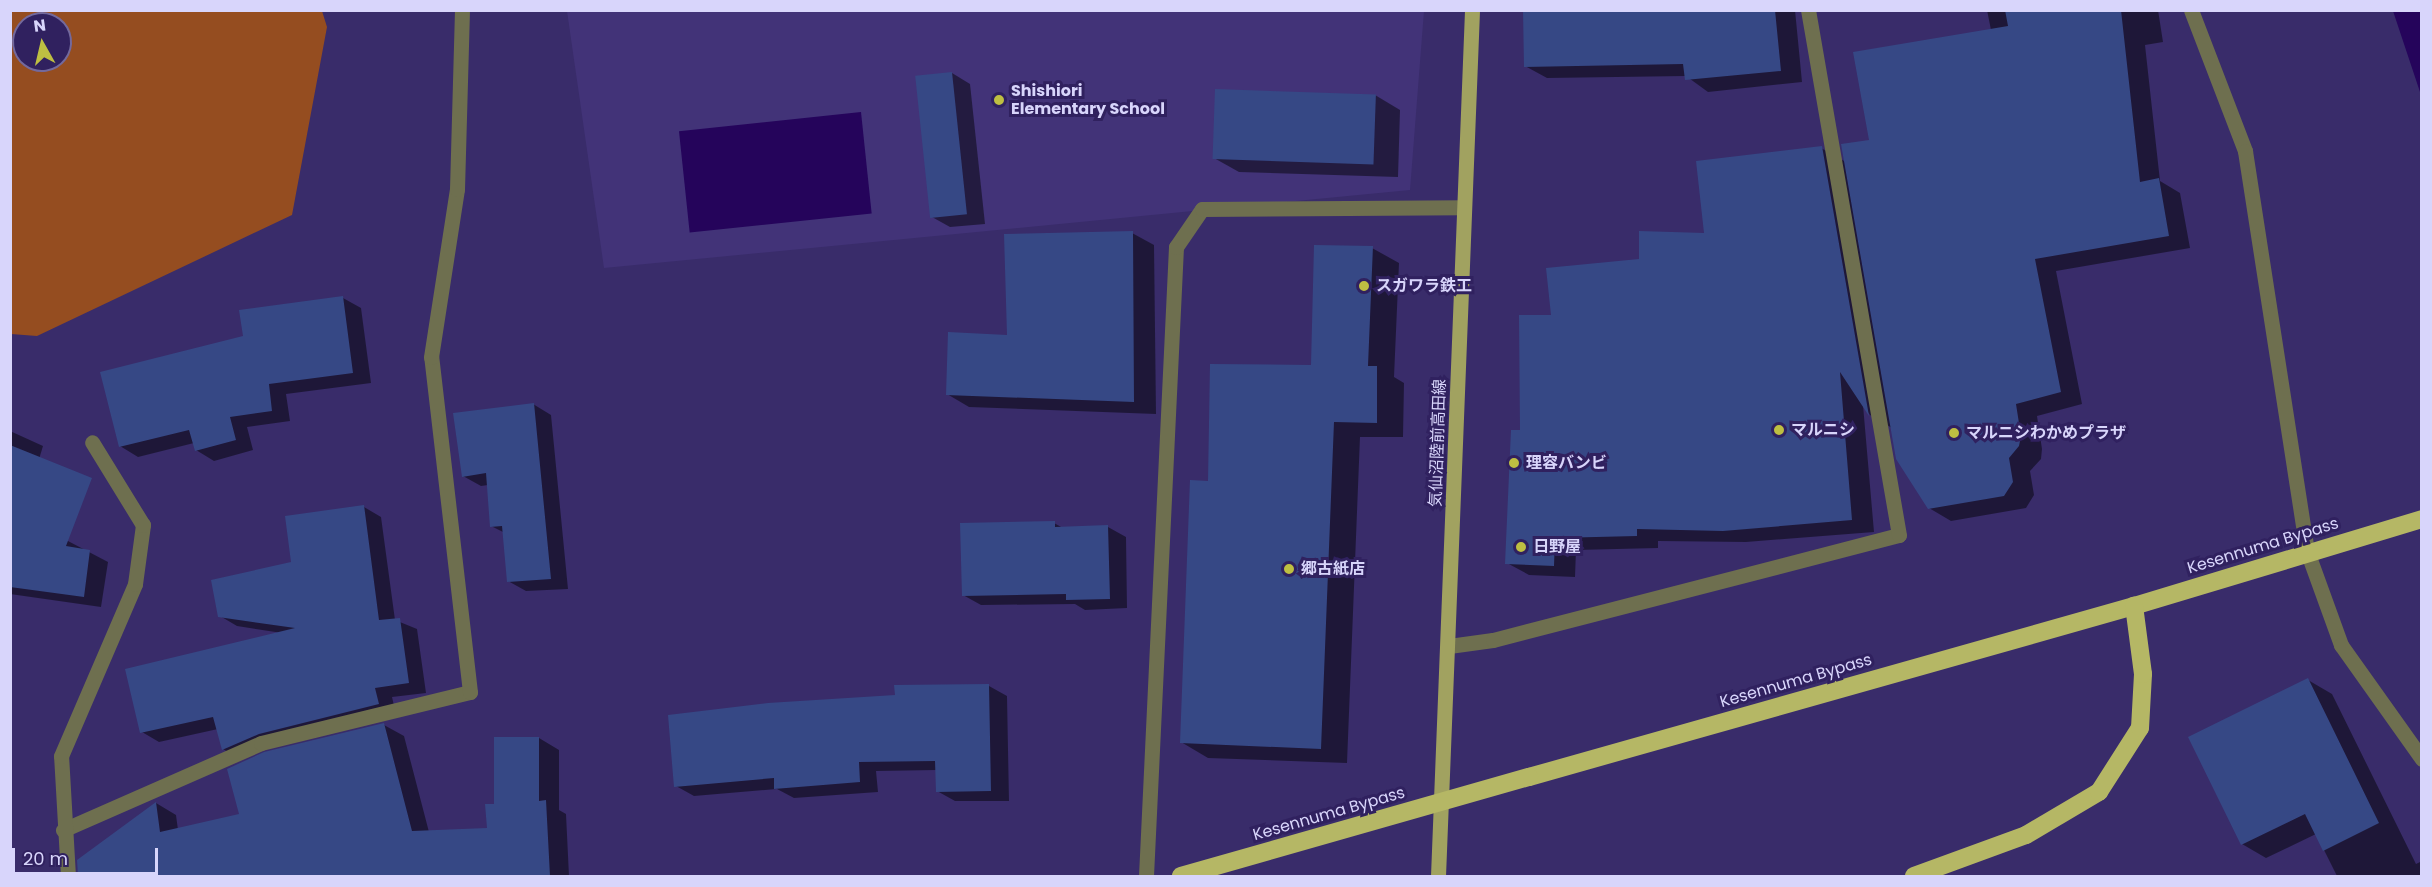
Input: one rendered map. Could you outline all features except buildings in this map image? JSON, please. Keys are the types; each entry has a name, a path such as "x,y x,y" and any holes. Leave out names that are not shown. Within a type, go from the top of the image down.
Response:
{"highway":[{"name":"Kesennuma Bypass","path":"1181,876 2134,606 2307,550 2421,519"},
{"path":"1914,876 2026,835 2099,792 2140,728 2143,674 2134,606"}],"main road":[{"name":"気仙沼陸前高田線","path":"1438,876 1449,646 1472,10"}],"street":[{"path":"63,830 261,743 470,692 431,357 457,189 462,10"},
{"path":"1449,646 1493,640 1899,535 1808,10"},
{"path":"2191,10 2246,152 2307,550 2341,645 2421,759"},
{"path":"1146,876 1176,247 1202,209 1464,207"},
{"path":"68,876 63,830 61,756 135,584 143,525 92,442"}],"shaded area":[{"path":"10,11 322,11 327,27 292,215 37,336 11,334"},
{"name":"Shishiori Elementary School","path":"567,11 1424,11 1410,190 604,268"},
{"path":"2393,11 2421,11 2421,95"},
{"path":"861,112 872,213 690,233 679,131"}],"place":[{"name":"Shishiori Elementary School","path":"999,100"},
{"name":"スガワラ鉄工","path":"1364,286"},
{"name":"マルニシ","path":"1779,430"},
{"name":"マルニシわかめプラザ","path":"1954,433"},
{"name":"理容バンビ","path":"1514,463"},
{"name":"日野屋","path":"1521,547"},
{"name":"郷古紙店","path":"1289,569"}]}
